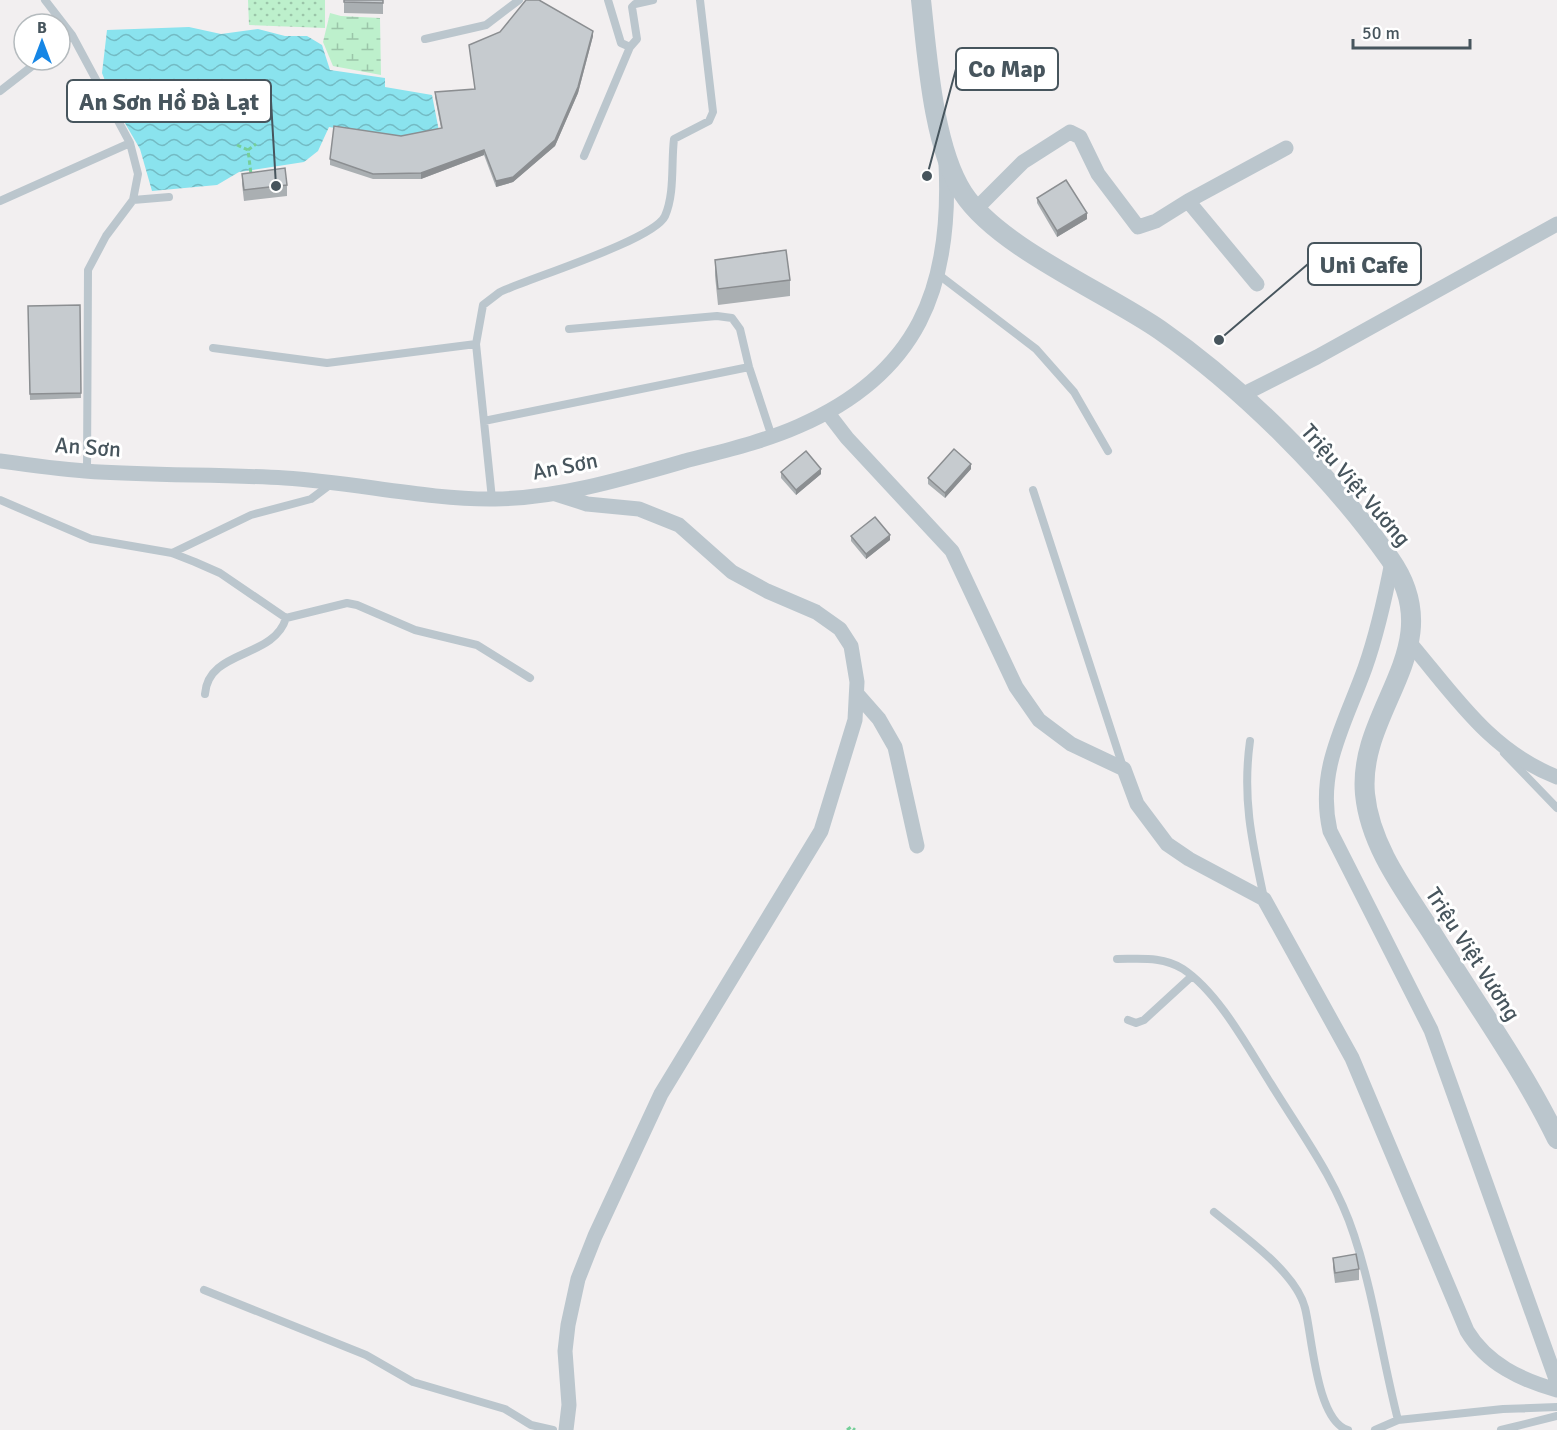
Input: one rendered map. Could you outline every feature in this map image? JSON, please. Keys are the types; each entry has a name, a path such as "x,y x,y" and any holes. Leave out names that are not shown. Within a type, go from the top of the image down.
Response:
{"street":[{"name":"Triệu Việt Vương","path":"921,0 932,85 946,155 964,194 976,209 1009,237 1120,304 1190,351 1242,395 1340,497 1392,561 1409,596 1410,643 1370,750 1364,783 1368,813 1394,874 1534,1095 1557,1139"},
{"path":"976,209 1023,162 1070,132 1080,137 1098,174 1138,226 1156,221 1286,148"},
{"name":"An Sơn","path":"0,461 87,471 333,482 492,499 556,494 772,437 827,412 865,388 902,351 916,331 939,275 947,223 946,155"},
{"path":"1188,201 1257,284"},
{"path":"1242,395 1317,357 1557,224"},
{"path":"827,412 847,438 952,551 1016,687 1039,720 1071,744 1124,769 1137,804 1167,844 1189,859 1264,899 1352,1058 1467,1331 1478,1349 1510,1371 1537,1384 1557,1390"},
{"path":"556,494 587,504 639,508 668,518 695,537 732,572 767,591 816,612 847,637 854,655 857,693 855,720 850,741 821,831 661,1094 595,1236 578,1279 565,1351 569,1405 566,1430"},
{"path":"1392,561 1365,667 1329,761 1324,799 1327,817 1330,831 1431,1030 1557,1382"},
{"path":"1410,643 1496,742 1540,770 1557,777"},
{"path":"857,693 879,719 895,747 917,846"}],"lane":[{"path":"45,0 54,12"},
{"path":"425,39 486,25 519,0"},
{"path":"608,0 621,43 630,47"},
{"path":"584,156 630,47 637,39 632,7 635,4 653,0"},
{"path":"492,499 477,344 483,305 500,292 654,229 662,222 669,203 674,139 709,121 713,112 700,0"},
{"path":"72,35 130,143 138,174 133,200 106,236 88,270 87,471"},
{"path":"0,91 25,72"},
{"path":"0,201 130,143"},
{"path":"133,200 169,197"},
{"path":"939,275 1036,350 1074,392 1108,451"},
{"path":"569,329 717,316 732,318 740,328 749,367 772,437"},
{"path":"213,348 327,363 477,344"},
{"path":"484,421 749,367"},
{"path":"171,553 251,514 311,499 333,482"},
{"path":"1033,490 1124,769"},
{"path":"0,500 91,538 171,553 220,573 286,618 347,603 357,605 415,630 477,645 530,678"},
{"path":"205,694 208,678 213,672 222,664 267,644 284,628 286,618"},
{"path":"1250,741 1245,790 1247,822 1264,899"},
{"path":"1496,742 1557,808"},
{"path":"1118,959 1160,960 1172,963 1205,988 1246,1045 1324,1168 1341,1200 1365,1272 1398,1420"},
{"path":"1128,1020 1136,1023 1144,1020 1192,976"},
{"path":"1214,1212 1296,1287 1305,1308 1312,1361 1323,1396 1335,1420 1342,1429 1348,1430"},
{"path":"204,1290 366,1355 413,1382 506,1409 531,1425 553,1430"},
{"path":"1375,1430 1398,1420 1503,1409 1557,1407"},
{"path":"1502,1430 1557,1416"}],"path":[{"path":"248,150 256,144"},
{"path":"237,145 248,150"},
{"path":"248,150 252,178"},
{"path":"847,1430 851,1427 855,1430"}],"green space":[{"path":"248,0 325,0 325,28 249,25"},
{"path":"330,13 341,16 380,18 381,75 333,66 323,42"}],"water":[{"path":"189,27 221,34 258,29 285,36 307,36 322,45 330,70 385,78 385,87 432,95 439,131 403,139 329,127 318,151 304,162 239,172 217,185 152,191 140,149 115,106 102,73 107,30"}],"building":[{"path":"344,0 383,0 383,3 344,2"},
{"path":"526,0 539,0 593,31 578,87 555,140 513,177 496,181 484,150 421,173 373,174 330,159 334,126 401,136 442,128 435,92 475,89 469,45 500,32"},
{"path":"285,168 287,185 244,190 242,174"},
{"path":"1066,180 1087,213 1057,231 1037,198"},
{"path":"786,250 790,280 718,289 715,260"},
{"path":"80,305 81,393 30,394 28,306"},
{"path":"954,449 971,464 945,493 928,478"},
{"path":"806,451 821,469 796,490 781,472"},
{"path":"875,517 890,535 866,554 851,536"},
{"path":"1356,1254 1359,1269 1335,1273 1333,1258"}],"place":[{"name":"Co Map","path":"927,176"},
{"name":"An Sơn Hồ Đà Lạt","path":"276,186"},
{"name":"Uni Cafe","path":"1219,340"}]}
